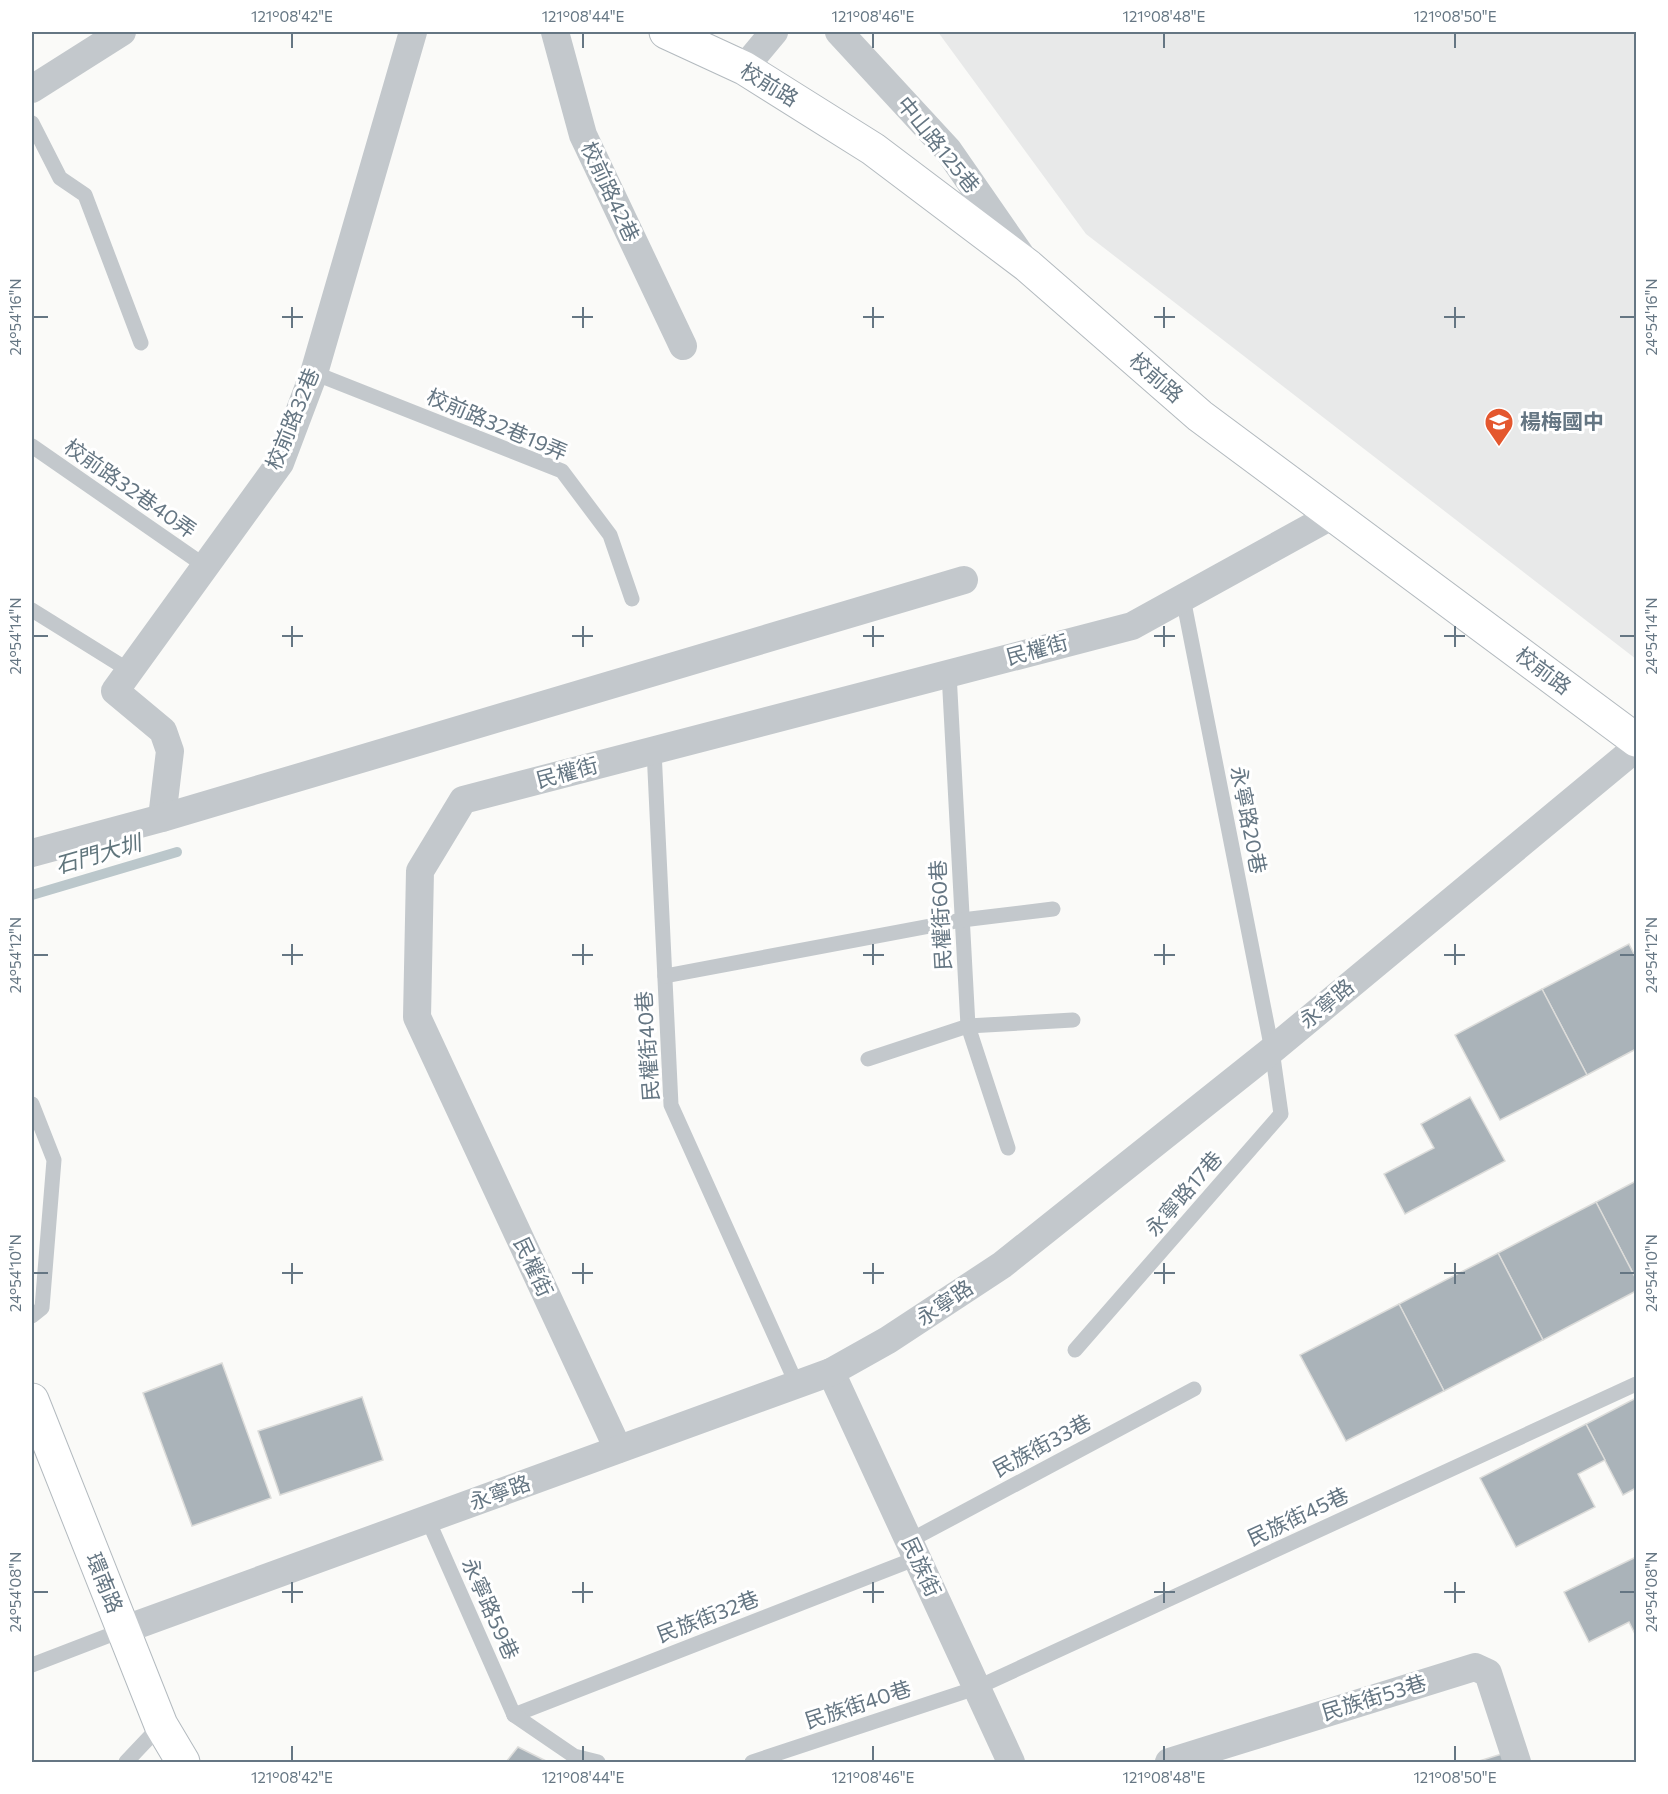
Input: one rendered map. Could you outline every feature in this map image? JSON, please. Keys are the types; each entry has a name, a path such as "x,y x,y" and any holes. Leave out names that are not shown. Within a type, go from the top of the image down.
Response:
{"street":[{"path":"32,89 122,32"},
{"name":"校前路32巷","path":"162,818 170,751 164,731 115,691 280,463 314,373 413,32"},
{"name":"校前路42巷","path":"555,32 582,135 684,346"},
{"name":"校前路","path":"666,32 744,68 873,149 1028,266 1200,416 1636,740"},
{"path":"744,68 774,32"},
{"name":"中山路125巷","path":"839,32 948,150 1028,266"},
{"name":"民權街","path":"618,1449 417,1017 420,871 463,800 1132,626 1333,515"},
{"path":"32,853 162,818 964,580"},
{"name":"永寧路","path":"123,1630 797,1385 831,1372 888,1340 1002,1265 1272,1050 1636,748"},
{"name":"民族街","path":"831,1372 1011,1762"},
{"name":"環南路","path":"32,1400 40,1445 123,1630 161,1725 183,1762"},
{"name":"民族街53巷","path":"1169,1762 1474,1667 1488,1673 1517,1762"}],"lane":[{"path":"32,123 60,178 85,195 141,343"},
{"name":"校前路32巷19弄","path":"314,373 562,471 610,535 632,599"},
{"name":"校前路32巷40弄","path":"32,446 205,566"},
{"name":"永寧路20巷","path":"1183,598 1272,1050"},
{"path":"32,610 130,671"},
{"name":"民權街60巷","path":"949,673 968,1026 1008,1148"},
{"name":"民權街40巷","path":"654,750 671,1105 797,1385"},
{"path":"665,976 962,920 1053,909"},
{"path":"868,1059 968,1026 1073,1020"},
{"name":"永寧路17巷","path":"1075,1350 1281,1114 1272,1050"},
{"path":"32,1104 54,1160 42,1308 32,1316"},
{"name":"民族街45巷","path":"976,1688 1636,1384"},
{"name":"民族街33巷","path":"913,1549 1194,1389"},
{"name":"永寧路59巷","path":"428,1520 514,1715"},
{"name":"民族街32巷","path":"514,1715 913,1549"},
{"path":"32,1665 123,1630"},
{"name":"民族街40巷","path":"752,1762 976,1688"},
{"path":"514,1715 574,1756 598,1762"},
{"path":"126,1762 161,1725"}],"shaded area":[{"name":"楊梅國中","path":"938,32 1636,32 1636,659 1086,234"}],"building":[{"path":"1629,944 1636,958 1636,1049 1587,1075 1542,989"},
{"path":"1542,989 1587,1075 1500,1120 1455,1035"},
{"path":"1470,1097 1505,1161 1405,1214 1384,1174 1434,1148 1421,1124"},
{"path":"1636,1181 1636,1279 1596,1202"},
{"path":"1596,1202 1636,1279 1636,1291 1543,1340 1498,1253"},
{"path":"1498,1253 1543,1340 1444,1391 1399,1304"},
{"path":"1399,1304 1444,1391 1346,1441 1300,1355"},
{"path":"222,1363 271,1498 192,1526 143,1393"},
{"path":"362,1397 383,1460 280,1495 258,1431"},
{"path":"1636,1398 1636,1488 1623,1495 1586,1424"},
{"path":"1586,1424 1605,1460 1578,1474 1595,1507 1516,1547 1480,1478"},
{"path":"1636,1557 1636,1636 1629,1622 1589,1642 1564,1592"},
{"path":"518,1747 548,1762 506,1762"},
{"path":"1505,1753 1508,1762 1476,1762"}],"waterway":[{"name":"石門大圳","path":"32,895 177,852"}],"place":[{"name":"楊梅國中","path":"1499,448"}]}
